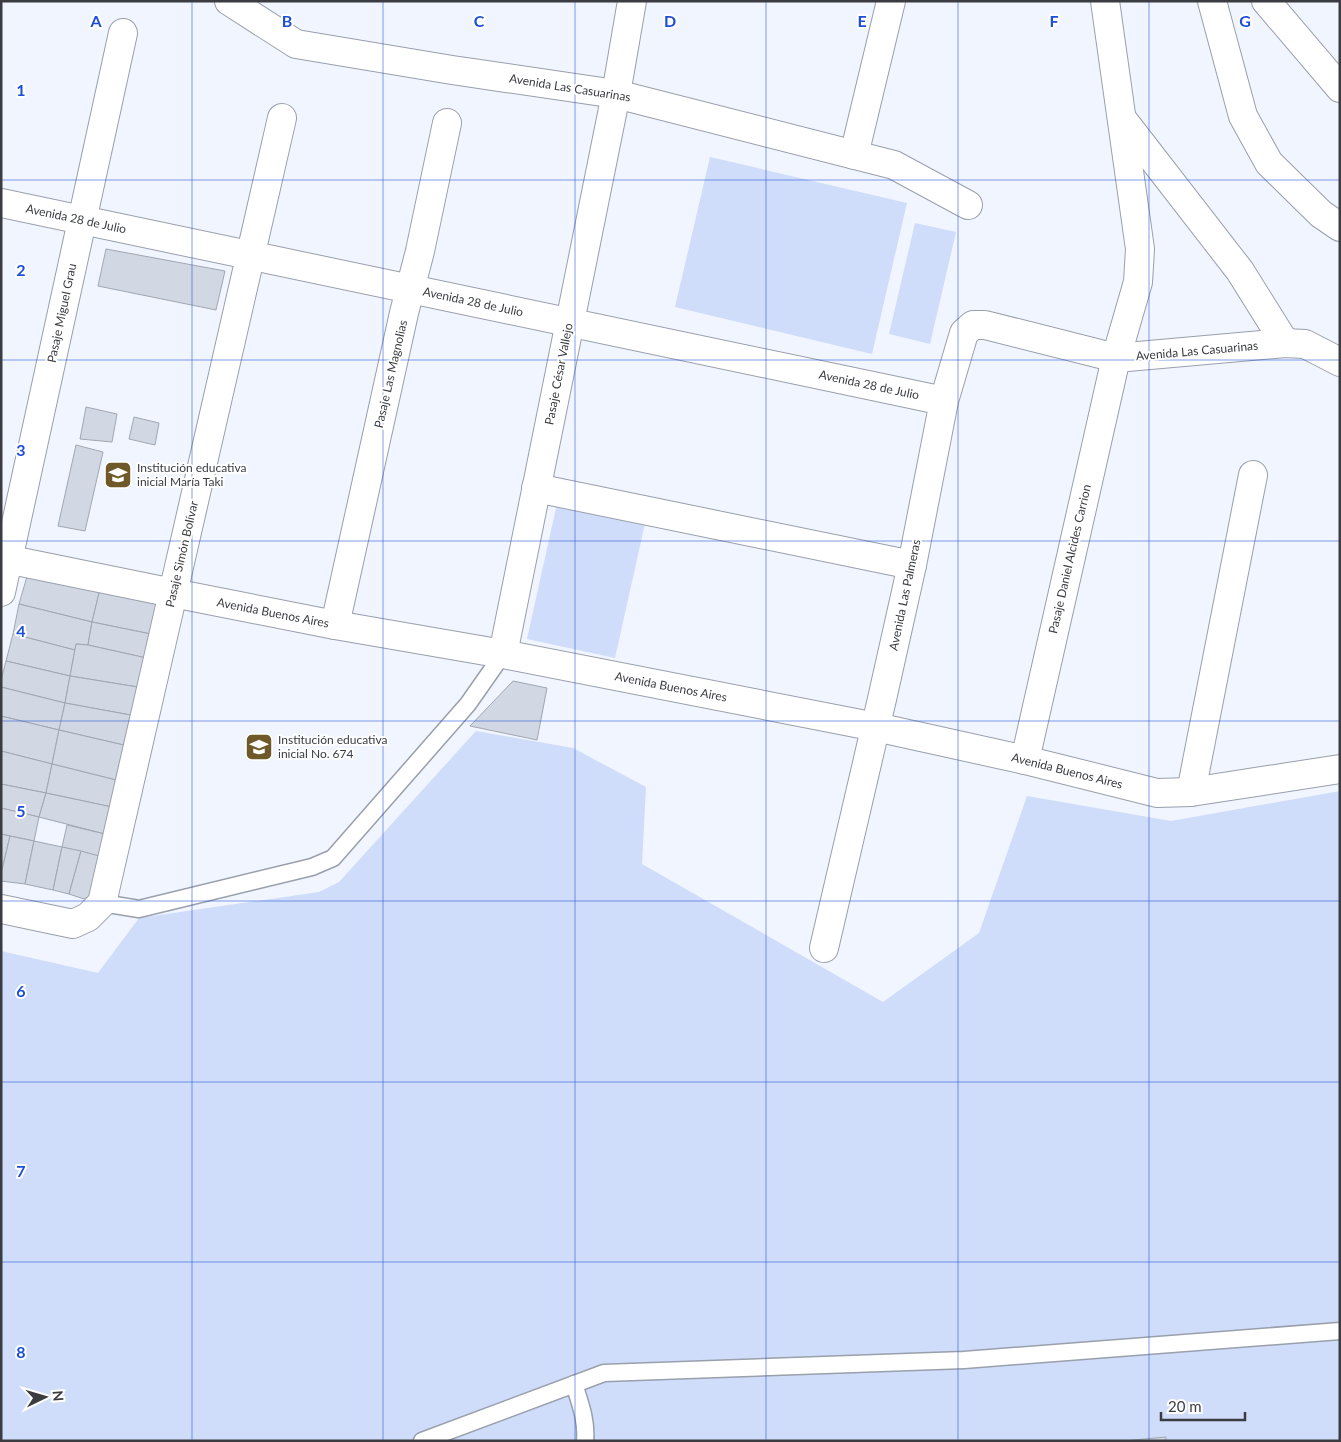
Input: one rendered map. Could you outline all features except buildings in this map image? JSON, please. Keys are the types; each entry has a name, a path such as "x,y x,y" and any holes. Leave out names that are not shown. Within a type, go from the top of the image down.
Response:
{"street":[{"name":"Avenida Las Casuarinas","path":"229,1 296,44 442,69 616,94 894,165 968,205"},
{"name":"Pasaje César Vallejo","path":"503,654 616,94 632,1"},
{"path":"854,155 890,1"},
{"name":"Pasaje Daniel Alcides Carrion","path":"1025,760 1116,358 1138,282 1140,249 1105,1"},
{"path":"1212,1 1243,116 1269,163 1321,214 1340,227"},
{"path":"1266,1 1340,88"},
{"name":"Pasaje Miguel Grau","path":"1,592 5,558 123,33"},
{"name":"Pasaje Simón Bolívar","path":"102,903 282,118"},
{"path":"1122,119 1240,271 1285,344"},
{"name":"Pasaje Las Magnolias","path":"335,625 420,251 447,123"},
{"name":"Avenida 28 de Julio","path":"1,203 944,401"},
{"name":"Avenida Las Palmeras","path":"824,948 912,565 944,401 964,334 973,325 985,325 1052,343"},
{"name":"Avenida Las Casuarinas","path":"1052,343 1116,358 1305,344 1340,362"},
{"path":"1191,792 1253,475"},
{"path":"536,488 912,565"},
{"name":"Avenida Buenos Aires","path":"5,558 173,594 335,625 503,654 876,727 1157,792 1191,792 1340,769"},
{"path":"1,909 73,924 88,917 102,903"}],"lane":[{"path":"102,903 139,909 312,867 333,858 468,704 503,654"},
{"path":"422,1441 604,1373 964,1360 1340,1331"},
{"path":"574,1384 584,1417 585,1441"}],"shaded area":[{"path":"710,157 907,203 872,354 675,307"},
{"path":"915,223 956,232 930,344 889,334"},
{"path":"558,499 646,519 615,658 527,639"},
{"path":"476,731 573,748 646,787 642,864 883,1002 979,933 1027,796 1171,821 1340,791 1340,1441 1,1441 1,951 98,973 139,918 319,892 339,882"}],"place":[{"name":"Institución educativa inicial María Taki","path":"118,475"},
{"name":"Institución educativa inicial No. 674","path":"259,747"}]}
